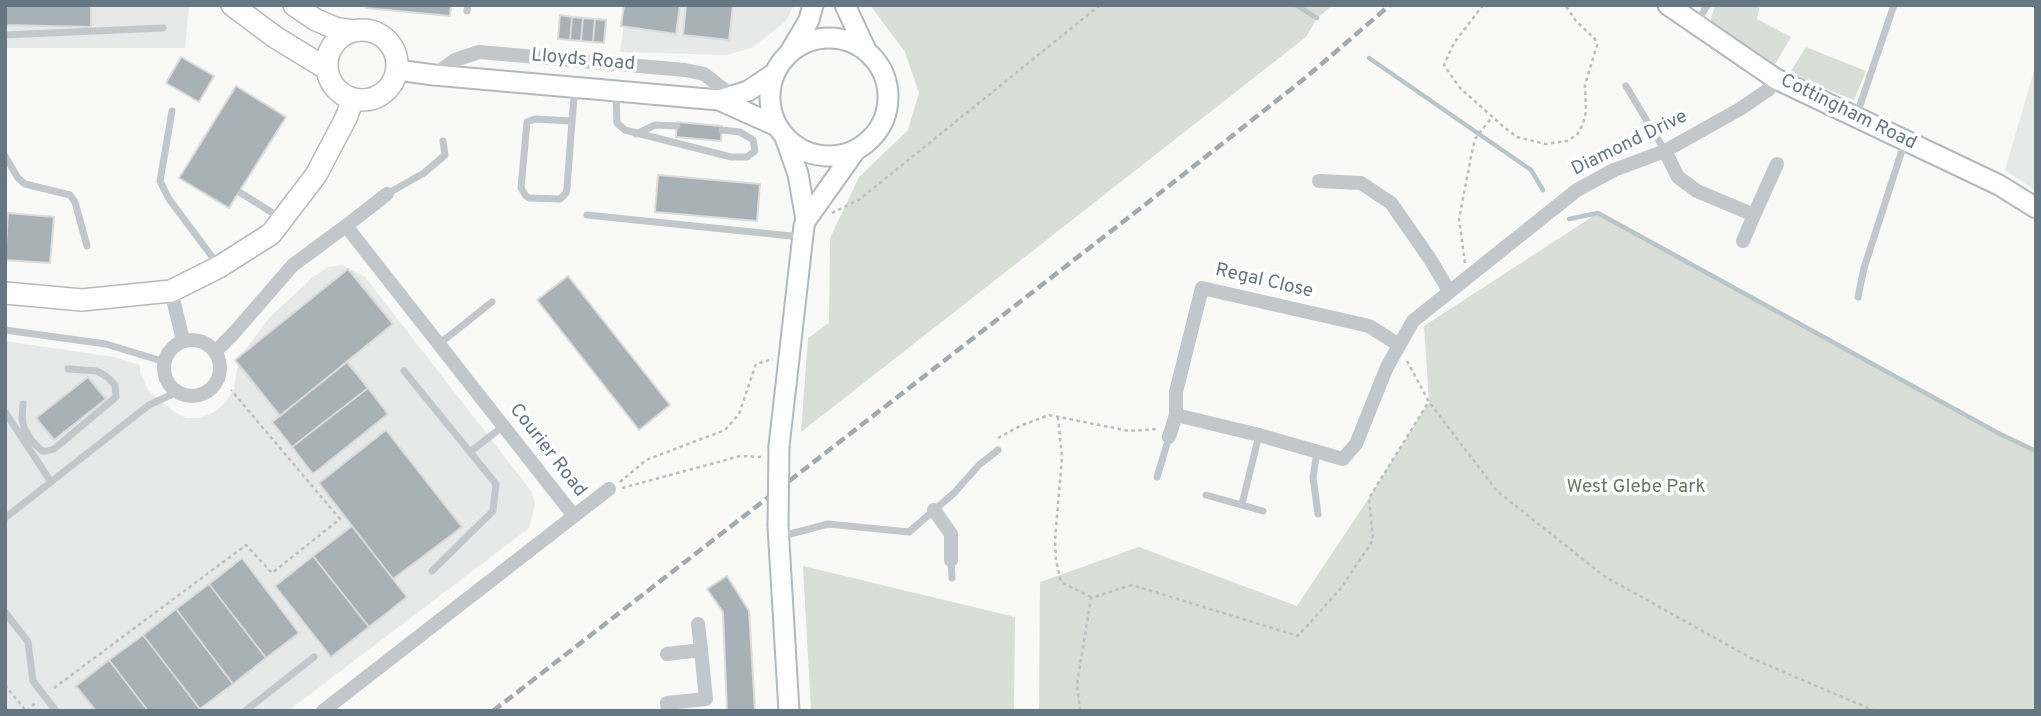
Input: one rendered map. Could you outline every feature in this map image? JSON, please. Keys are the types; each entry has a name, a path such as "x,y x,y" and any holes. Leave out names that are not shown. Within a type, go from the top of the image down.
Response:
{"main road":[{"path":"232,5 275,37 327,69"},
{"path":"294,5 326,24 354,31 366,30 386,39 397,58 394,81 376,98 365,101 353,99 335,88 327,69 330,49 337,40 354,31"},
{"path":"5,293 82,300 171,291 219,267 271,234 283,219 316,175 353,99"}],"street":[{"path":"789,711 778,531 779,450 804,227 798,174 771,109 770,90 775,73 809,20 813,5"},
{"path":"804,227 855,151 872,139 883,123 889,103 887,83 879,65 866,50 845,5"},
{"name":"Cottingham Road","path":"1668,5 1776,79 1999,185 2036,208"},
{"path":"789,52 807,42 827,37 848,41 866,50"},
{"name":"Lloyds Road","path":"434,75 455,60 479,52 685,70 704,74 725,97 781,132"},
{"name":"Lloyds Road","path":"397,70 575,87 725,97 748,91 775,73"},
{"name":"Diamond Drive","path":"1399,345 1413,321 1577,190 1614,170 1665,151 1740,109 1768,90 1776,79"},
{"path":"781,132 806,152 830,157 855,151"},
{"path":"1665,151 1678,177 1697,191 1754,215"},
{"path":"1744,241 1777,164"},
{"path":"1319,181 1360,183 1391,203 1402,216 1449,292"},
{"path":"215,352 293,265 387,194"},
{"name":"Courier Road","path":"323,711 574,516 346,226"},
{"name":"Regal Close","path":"1172,427 1175,392 1202,288 1369,326 1399,345"},
{"path":"171,291 183,340"},
{"path":"196,339 207,344 220,362 220,374 216,384 207,393 195,397 177,392 167,384 164,373 168,353 175,344 183,340 196,339"},
{"path":"1172,427 1259,435 1343,459 1356,444 1387,367 1399,345"},
{"path":"574,516 609,489"},
{"path":"934,510 951,534 951,560"},
{"path":"668,711 667,702 706,699 698,624"},
{"path":"667,654 701,650"}],"lane":[{"path":"1696,26 1707,5"},
{"path":"1856,117 1894,5"},
{"path":"5,35 163,28"},
{"path":"1626,86 1665,151"},
{"path":"572,121 536,119 527,122 521,188 529,198 560,199 566,193 575,87"},
{"path":"616,90 617,123 625,130 731,157 747,157 755,151 753,140 740,132 722,130"},
{"path":"172,111 160,181 169,199 219,267"},
{"path":"636,134 655,125 677,125"},
{"path":"1858,297 1864,268 1905,140"},
{"path":"387,194 424,173 445,155 443,141"},
{"path":"5,156 18,178 25,184 70,195 75,202 87,246"},
{"path":"241,193 283,219"},
{"path":"587,215 804,227"},
{"path":"439,344 492,302"},
{"path":"5,330 106,344 165,362"},
{"path":"23,404 24,428 32,441 47,452 116,397 116,385 107,377 97,372 68,369"},
{"path":"404,371 496,484 493,511 432,571"},
{"path":"5,518 149,405 177,392"},
{"path":"5,412 51,482"},
{"path":"470,452 502,427"},
{"path":"1157,477 1172,427"},
{"path":"1242,504 1259,435"},
{"path":"778,531 828,524 909,532 998,450"},
{"path":"1317,451 1313,477 1318,514"},
{"path":"1206,495 1263,511"},
{"path":"951,560 952,578"},
{"path":"5,612 28,642 33,681 56,711"},
{"path":"245,711 314,657"}],"path":[{"path":"804,227 860,199 1100,5"},
{"path":"1483,5 1454,43 1444,65 1460,88 1517,136 1531,142 1557,144 1577,135 1583,124 1586,111 1584,85 1597,45 1595,39 1576,21 1565,5"},
{"path":"1470,276 1461,250 1459,219 1475,139 1492,117"},
{"path":"1399,345 1429,402 1497,491 1604,576 1751,659 1875,711"},
{"path":"779,450 740,456 676,472 631,487 618,488 620,481 646,460 725,430 739,414 756,364 789,357"},
{"path":"5,685 26,711 246,545 272,573 340,519 231,390"},
{"path":"1058,417 1062,457 1055,540 1060,582 1091,598 1132,585 1298,636 1341,588 1373,540 1369,498 1429,402"},
{"path":"998,450 992,442 1020,426 1049,415 1129,431 1172,427"},
{"path":"1080,711 1077,684 1091,598"}],"shaded area":[{"path":"5,5 189,5 185,48 5,48"},
{"path":"627,5 794,5 786,21 770,34 751,48 727,55 620,52"},
{"path":"2036,64 2036,191 2005,170"},
{"path":"342,265 365,277 532,492 535,505 529,528 288,711 5,711 5,341 114,357 140,365 140,373 148,390 173,411 186,418 199,418 214,412 226,402 234,389 237,368 245,350 270,317 312,278 328,267"}],"green space":[{"path":"870,5 1333,5 1317,18 1306,37 801,432 808,338 829,323 830,238 859,177 908,130 919,93 905,52"},
{"path":"1715,5 1760,5 1757,19 1791,37 1774,66 1710,22"},
{"path":"1806,47 1866,71 1854,100 1789,74"},
{"name":"West Glebe Park","path":"1598,213 2000,434 2036,451 2036,711 1039,711 1040,582 1139,547 1297,606 1429,402 1424,326"},
{"path":"803,566 1015,617 1014,711 811,711"}],"building":[{"path":"5,5 91,5 91,27 5,25"},
{"path":"366,5 451,5 450,16 366,8"},
{"path":"624,5 680,5 676,34 621,26"},
{"path":"686,5 733,5 729,40 683,35"},
{"path":"560,15 572,17 570,40 558,39"},
{"path":"572,17 583,18 581,41 570,40"},
{"path":"583,18 595,19 593,42 581,41"},
{"path":"595,19 606,20 604,43 593,42"},
{"path":"181,57 214,76 199,102 166,83"},
{"path":"236,86 286,117 229,208 179,178"},
{"path":"677,122 722,126 721,141 676,137"},
{"path":"658,175 760,184 757,221 655,212"},
{"path":"8,213 54,217 50,263 5,260"},
{"path":"348,269 393,324 280,416 235,360"},
{"path":"568,276 670,405 639,430 537,300"},
{"path":"347,362 368,388 292,447 272,422"},
{"path":"88,377 106,399 54,440 36,418"},
{"path":"368,388 388,414 313,474 292,447"},
{"path":"386,430 462,527 393,579 319,483"},
{"path":"352,526 407,597 369,627 313,556"},
{"path":"313,556 369,627 331,657 275,586"},
{"path":"242,558 299,633 266,658 209,584"},
{"path":"727,576 749,611 755,711 727,711 723,612 707,589"},
{"path":"209,584 266,658 233,684 176,609"},
{"path":"176,609 233,684 200,709 143,635"},
{"path":"143,635 200,709 198,711 148,711 109,660"},
{"path":"109,660 148,711 96,711 76,686"}],"waterway":[{"path":"1296,5 1317,18"},
{"path":"1369,58 1531,170 1543,190"},
{"path":"1569,219 1598,213 2000,434 2036,451"}],"railway":[{"path":"493,711 1146,204 1304,79 1390,5"}]}
